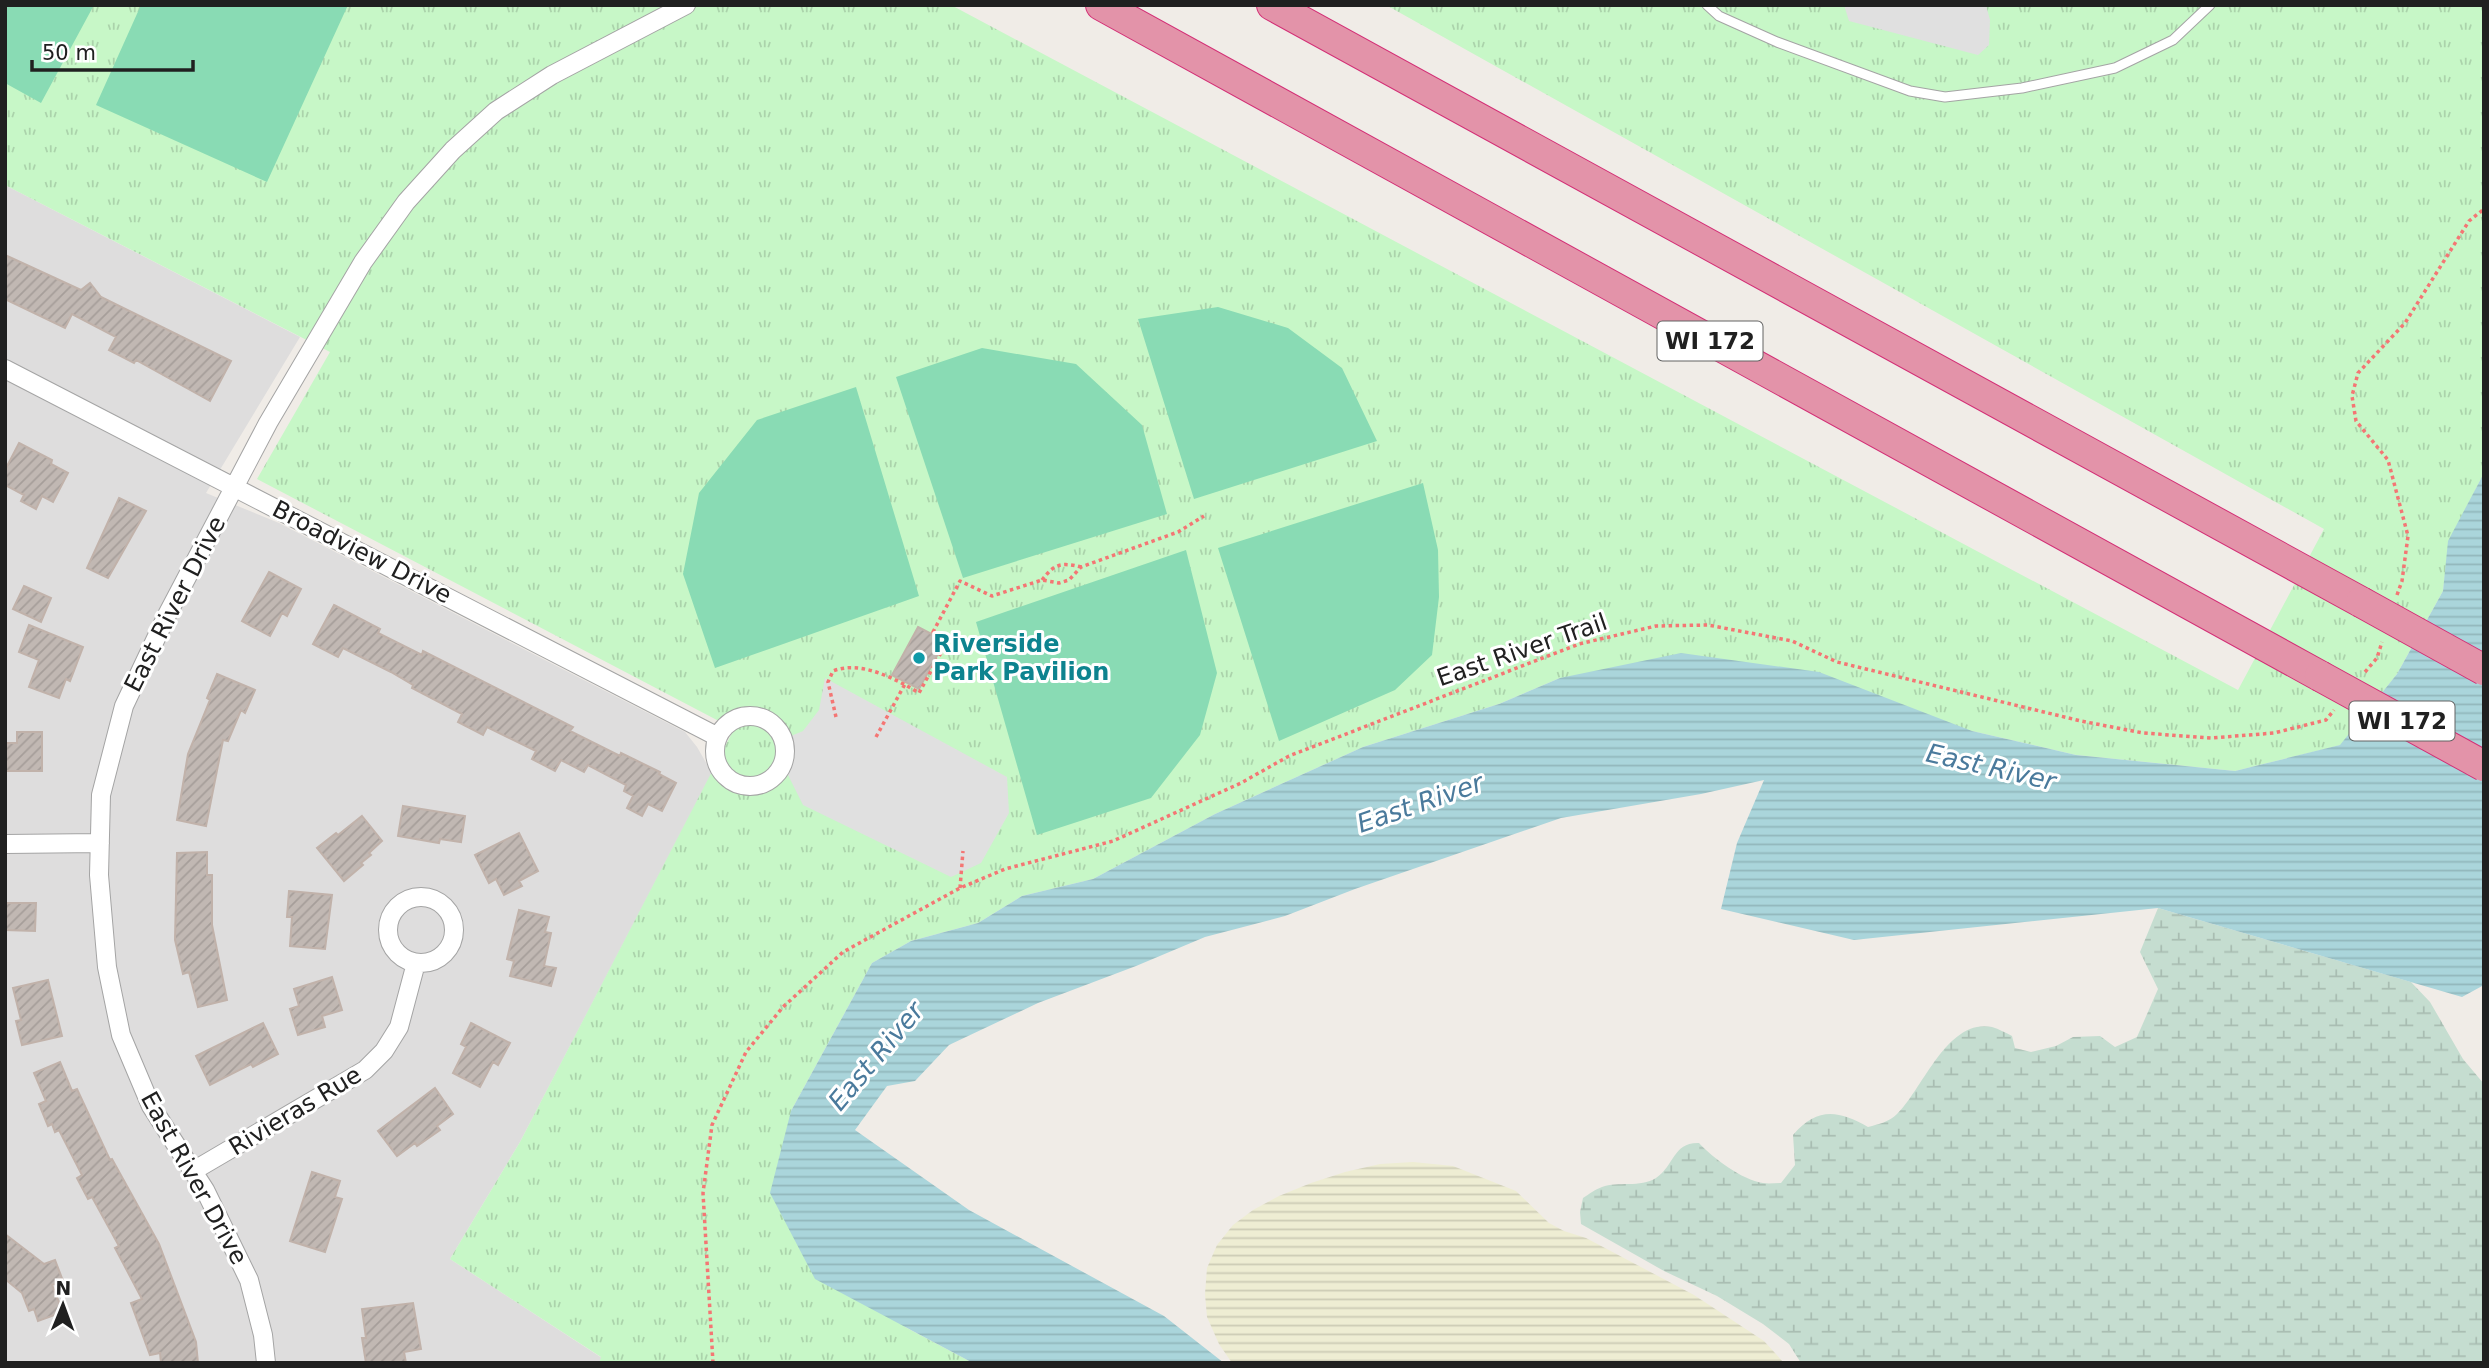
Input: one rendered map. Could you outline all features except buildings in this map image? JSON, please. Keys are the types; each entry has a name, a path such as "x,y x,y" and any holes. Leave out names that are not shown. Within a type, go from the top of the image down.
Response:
{"highway":[{"name":"WI 172","path":"1101,5 2484,766"},
{"path":"1272,5 2484,670"}],"street":[{"name":"East River Drive","path":"266,1363 264,1335 249,1280 205,1190 151,1106 121,1035 107,967 99,875 101,795 124,706 167,615 268,423 363,262 406,202 453,150 496,111 552,75 676,8"},
{"name":"Broadview Drive","path":"5,369 718,737"},
{"path":"5,844 100,843"},
{"name":"Rivieras Rue","path":"193,1171 365,1070 384,1051 399,1027 416,963"}],"lane":[{"path":"1707,5 1719,16 1777,41 1910,92 1945,97 2066,81 2115,68 2173,40 2210,5"}],"path":[{"path":"2394,606 2402,581 2407,536 2388,460 2357,421 2352,396 2358,373 2405,323 2469,221 2484,209"},
{"path":"836,716 828,682 833,671 842,667 887,674 919,693 948,640 933,632 960,581 992,596 1042,580 1059,583 1069,580 1080,567 1178,532 1204,516"},
{"path":"1042,580 1052,566 1063,563 1080,567"},
{"name":"East River Trail","path":"713,1363 703,1193 712,1125 746,1052 783,1007 842,952 960,888 1005,869 1113,841 1241,783 1289,756 1579,644 1656,626 1708,625 1792,641 1837,662 2081,721 2143,733 2211,738 2274,733 2326,720 2334,710"},
{"path":"2360,678 2377,658 2385,632"},
{"path":"876,737 905,684"},
{"path":"960,888 963,851"}],"shaded area":[{"path":"1844,5 1986,5 1990,20 1989,45 1978,55 1849,21"},
{"path":"5,185 300,337 206,493 279,523 685,732 712,773 520,1142 450,1259 602,1358 599,1363 5,1363"},
{"path":"825,678 1007,777 1009,813 981,863 951,877 803,805 787,773 792,762 791,736 803,731 819,710"}],"green space":[{"path":"5,5 951,5 2238,690 2324,529 1386,5 2484,5 2484,473 2449,541 2443,591 2397,674 2341,745 2235,771 2076,755 1972,731 1560,678 1499,704 1363,747 1215,814 1093,879 1022,896 978,923 911,941 872,963 791,1111 905,1327 973,1363 599,1363 601,1357 450,1259 520,1142 734,729 257,479 330,352 5,185"},
{"path":"5,5 94,5 41,103 5,83"},
{"path":"141,5 348,5 267,182 96,105"},
{"path":"1218,307 1288,328 1342,368 1377,441 1194,499 1138,319"},
{"path":"982,348 1076,364 1142,425 1167,514 963,578 896,377"},
{"path":"856,387 919,596 715,668 683,574 699,493 757,420"},
{"path":"1423,483 1438,550 1439,597 1432,655 1395,690 1279,741 1218,548"},
{"path":"1186,550 1217,673 1200,735 1151,798 1037,835 976,622"},
{"path":"2158,908 2411,982 2430,1002 2463,1059 2484,1084 2484,1363 1801,1363 1789,1344 1763,1324 1717,1296 1664,1271 1581,1224 1583,1198 1602,1187 1643,1183 1656,1178 1679,1150 1690,1144 1699,1143 1746,1178 1763,1183 1781,1183 1795,1165 1793,1135 1802,1126 1828,1114 1847,1117 1868,1127 1891,1119 1907,1103 1949,1044 1962,1033 1976,1027 2000,1030 2012,1036 2015,1048 2031,1052 2056,1046 2073,1037 2100,1036 2115,1047 2137,1037 2158,989 2140,952"},
{"path":"1413,1162 1453,1166 1516,1191 1549,1223 1586,1238 1694,1295 1764,1341 1784,1363 1232,1363 1219,1344 1207,1317 1205,1294 1207,1268 1217,1245 1233,1225 1279,1196 1311,1183 1380,1164"}],"water":[{"name":"East River","path":"2484,473 2484,985 2462,997 2158,908 1854,940 1721,909 1737,843 1764,780 1701,794 1561,818 1285,916 1205,937 1038,1003 949,1045 915,1081 887,1086 855,1130 969,1210 1164,1316 1224,1363 973,1363 815,1279 770,1193 791,1111 872,963 911,941 978,923 1022,896 1093,879 1215,814 1363,747 1499,704 1560,678 1681,653 1819,672 1972,731 2076,755 2235,771 2340,745 2397,674 2443,591 2448,541"}],"place":[{"name":"Riverside Park Pavilion","path":"919,658"}]}
